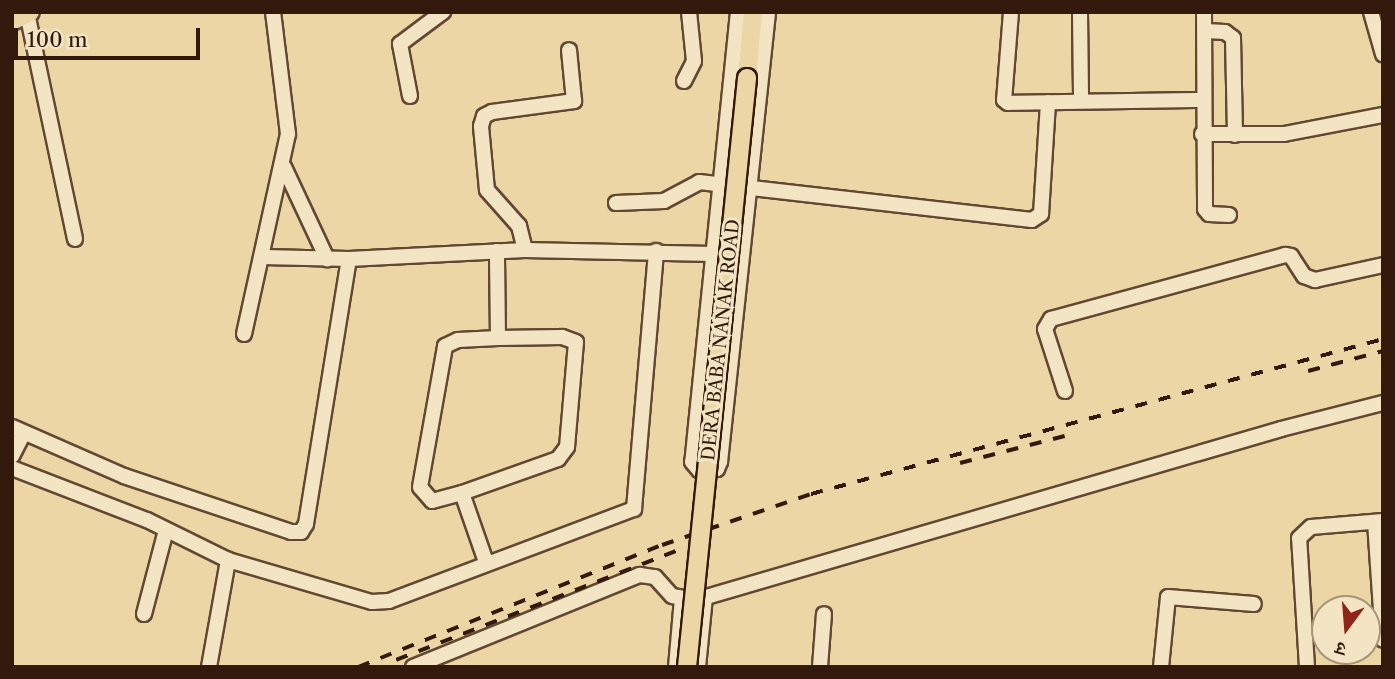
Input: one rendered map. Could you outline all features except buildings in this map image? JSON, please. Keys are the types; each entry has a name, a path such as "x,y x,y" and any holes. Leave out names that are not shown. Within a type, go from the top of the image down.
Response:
{"main road":[{"name":"DERA BABA NANAK ROAD","path":"687,667 753,12"},
{"path":"12,21 28,13"}],"street":[{"path":"244,334 284,167 288,134 273,12"},
{"path":"410,96 400,44 443,12"},
{"path":"684,81 694,61 688,12"},
{"path":"738,12 692,461 699,470 717,469 720,463 768,12"},
{"path":"1011,12 1004,100 1011,104 1080,100 1204,100"},
{"path":"1080,12 1080,100"},
{"path":"1204,12 1202,134 1206,212 1229,215"},
{"path":"1371,12 1383,54"},
{"path":"28,13 75,239"},
{"path":"1205,31 1225,32 1233,38 1236,135"},
{"path":"525,250 519,226 486,190 481,126 484,116 492,112 574,101 569,50"},
{"path":"616,202 664,201 690,184 720,184 1037,219 1048,102"},
{"path":"1202,134 1236,135 1322,130 1383,115"},
{"path":"284,167 327,259"},
{"path":"262,257 349,259 525,250 713,254"},
{"path":"497,251 498,338"},
{"path":"12,468 166,530 228,560 378,602 628,512 637,503 656,251"},
{"path":"1065,391 1045,329 1051,319 1285,255 1292,256 1304,276 1315,280 1383,265"},
{"path":"12,456 18,430 124,476 291,532 301,531 306,524 349,259"},
{"path":"498,338 569,338 576,342 567,447 558,459 462,493 432,500 420,487 442,351 450,342 498,338"},
{"path":"413,667 640,575 655,577 666,592 682,599 705,597 1280,429 1383,404"},
{"path":"462,493 486,562"},
{"path":"1307,667 1299,538 1311,527 1379,522 1383,640"},
{"path":"144,614 166,530"},
{"path":"209,667 228,560"},
{"path":"698,667 705,597"},
{"path":"1161,667 1168,597 1254,604"},
{"path":"676,667 682,599"},
{"path":"820,667 824,614"}],"railway":[{"path":"358,667 662,545 811,494 1383,339"},
{"path":"1308,371 1383,351"},
{"path":"960,463 1072,434"},
{"path":"396,660 686,547"}]}
